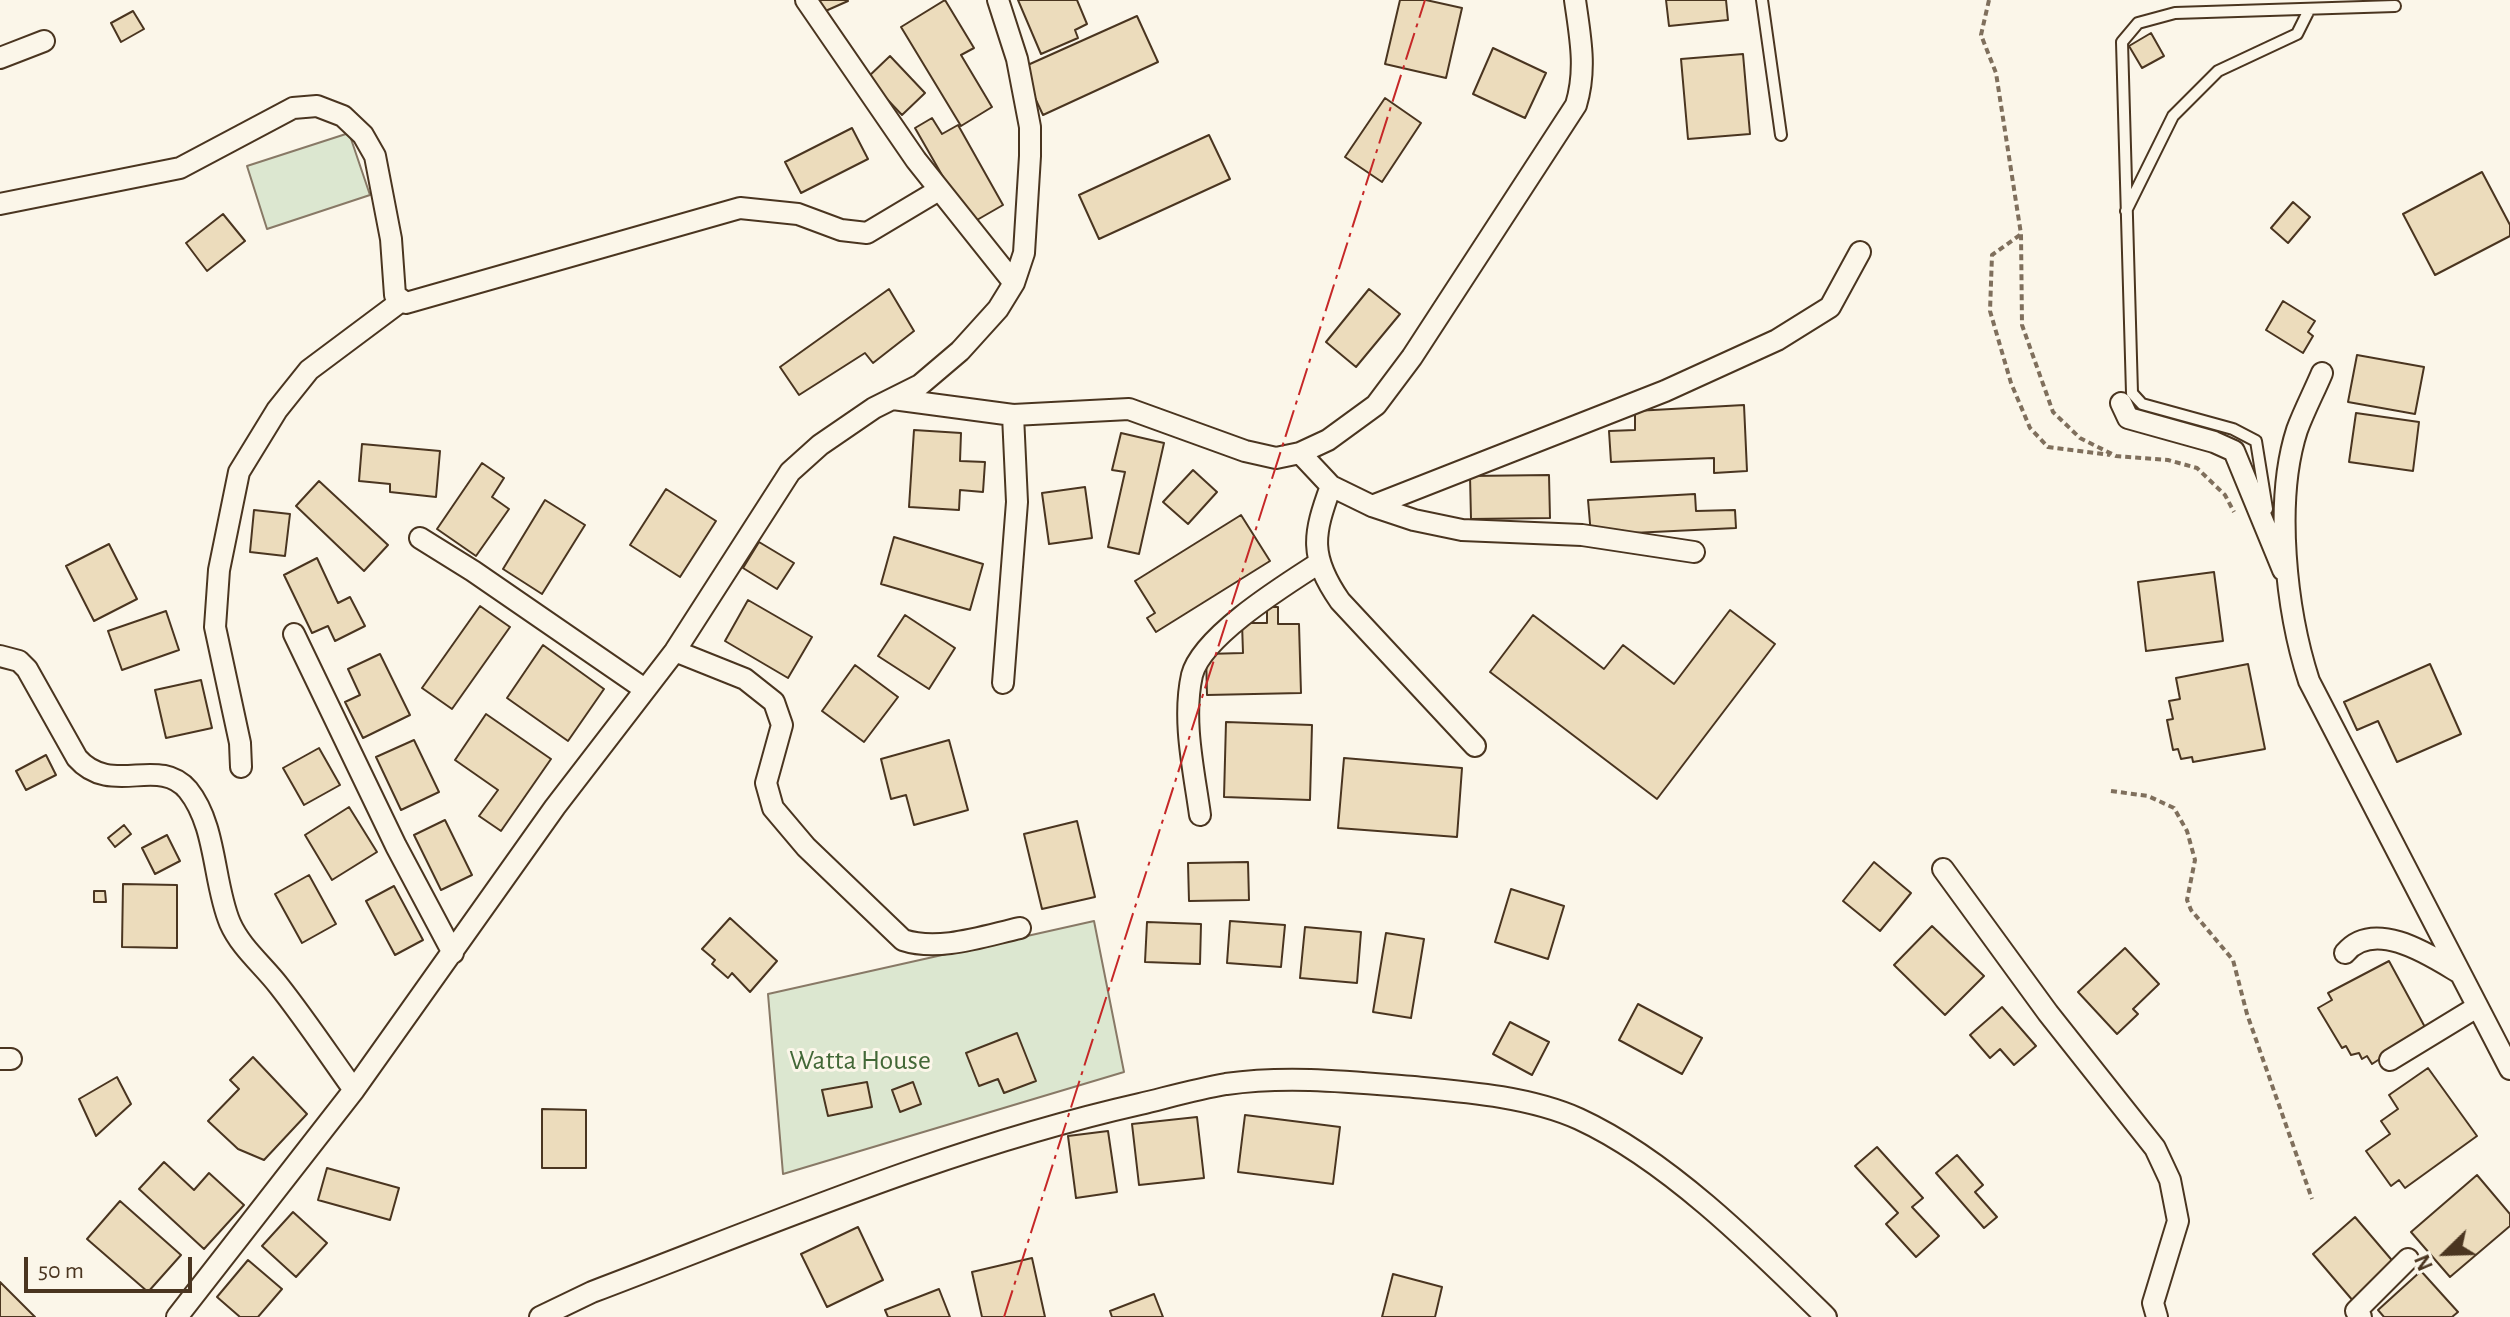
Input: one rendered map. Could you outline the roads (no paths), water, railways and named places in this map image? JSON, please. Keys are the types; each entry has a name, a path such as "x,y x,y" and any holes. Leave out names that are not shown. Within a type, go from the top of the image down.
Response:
{"street":[{"path":"806,0 939,190 1014,283"},
{"path":"177,1317 354,1090 643,688 675,651 790,472 820,445 920,385 960,351 998,309 1014,283 1024,253 1030,127 1017,59 998,0"},
{"path":"893,399 1013,415 1129,409 1245,451 1276,458 1300,453 1328,440 1376,405 1412,357 1576,105 1582,85 1583,63 1575,0"},
{"path":"0,58 44,41"},
{"path":"0,204 180,168 282,113 304,105 317,106 343,116 363,135 375,156 391,239 395,295 400,302"},
{"path":"241,767 238,732 215,627 219,570 239,472 277,410 309,370 400,302 412,303 740,208 798,214 841,230 867,233 939,190"},
{"path":"1372,506 1665,391 1777,340 1830,307 1860,252"},
{"path":"2322,373 2297,431 2288,476 2287,573 2297,644 2309,681 2510,1069"},
{"path":"2121,403 2128,418 2214,442 2234,451 2287,573"},
{"path":"1003,683 1017,502 1013,415"},
{"path":"1300,453 1331,486 1372,506 1414,520 1462,530 1582,535 1694,552"},
{"path":"1331,486 1316,527 1319,563 1340,601 1475,746"},
{"path":"420,538 643,688"},
{"path":"1200,815 1191,751 1192,673 1210,647 1235,622 1319,563"},
{"path":"294,634 396,846 453,953"},
{"path":"675,651 745,679 774,702 782,725 766,783 773,808 806,847 903,940 918,945 936,944 1020,928"},
{"path":"0,656 19,661 27,669 77,758 88,771 118,778 154,774 173,778 188,790 201,815 229,921 238,938 286,995 354,1090"},
{"path":"1943,869 2048,1013 2155,1148 2170,1180 2178,1221 2153,1303 2157,1317"},
{"path":"2345,953 2364,941 2383,940 2424,952 2458,972"},
{"path":"2390,1060 2477,1007"},
{"path":"540,1317 592,1292 972,1148 1045,1125 1227,1084 1301,1079 1457,1091 1501,1098 1576,1118 1622,1141 1677,1184 1755,1247 1826,1317"},
{"path":"2361,1317 2356,1311 2408,1259"}],"lane":[{"path":"1762,0 1781,135"},
{"path":"2287,573 2264,499 2256,441 2233,429 2142,404 2132,393 2122,42 2138,23 2175,13 2395,6"},
{"path":"2125,213 2173,116 2218,71 2297,34 2309,10"}],"park label":[{"name":"Watta House","path":"860,1061"}]}
